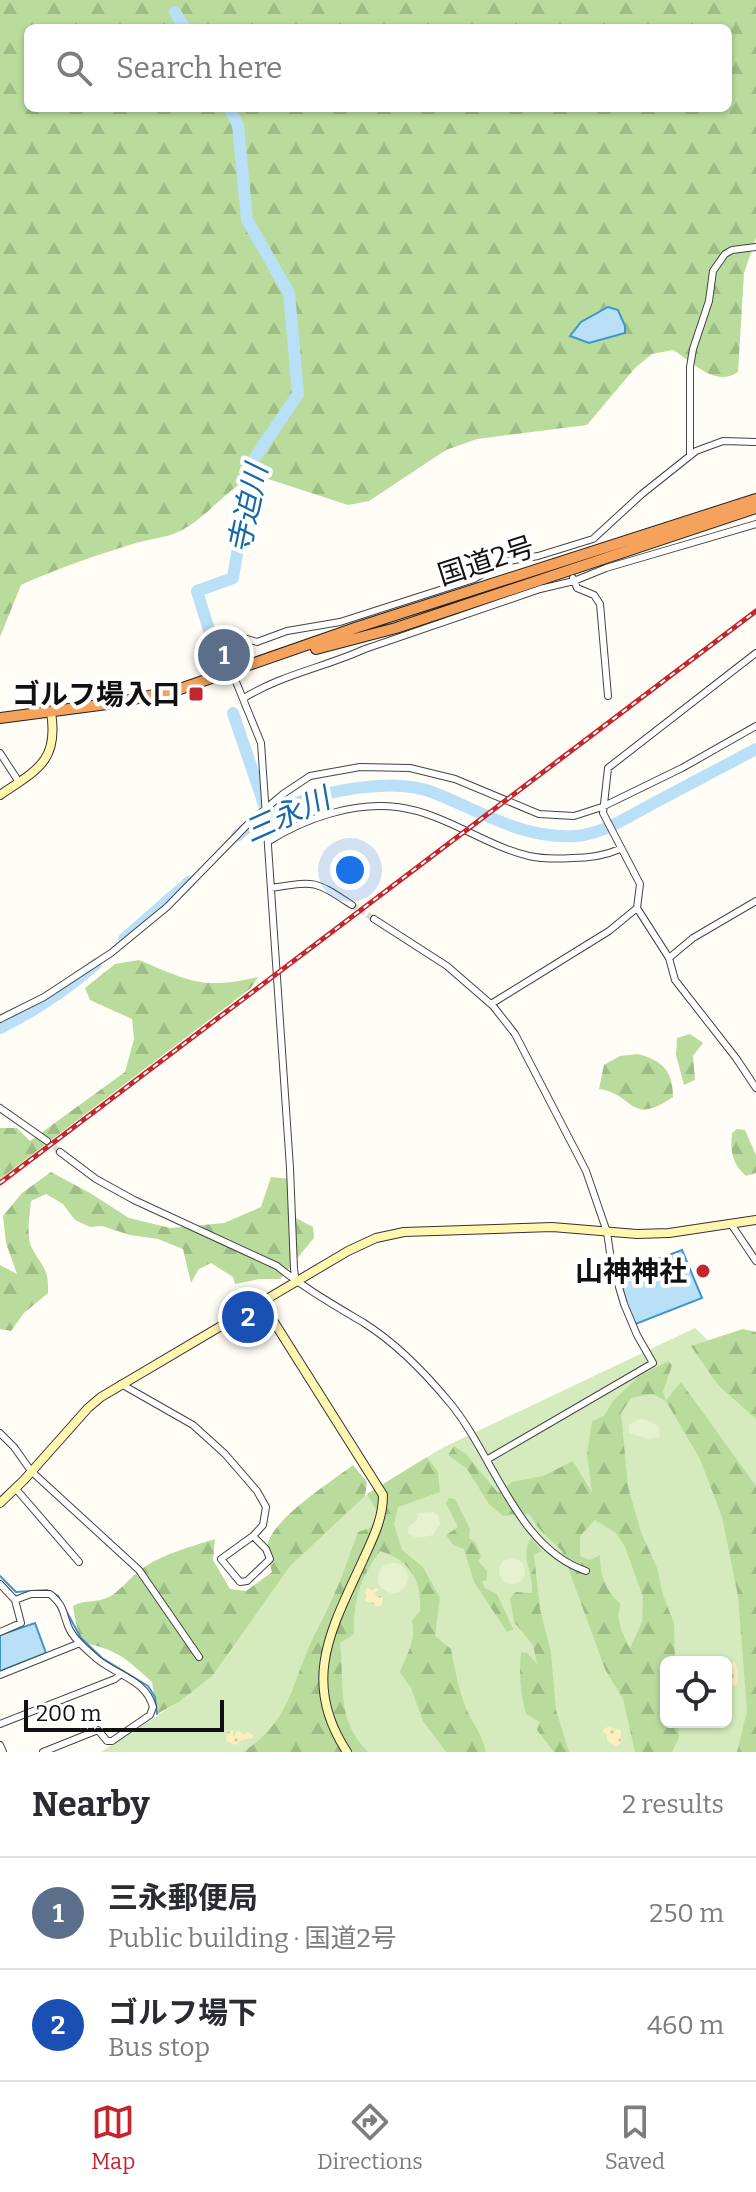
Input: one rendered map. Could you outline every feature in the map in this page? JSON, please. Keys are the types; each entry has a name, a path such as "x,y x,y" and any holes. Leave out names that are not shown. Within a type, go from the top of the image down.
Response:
{"highway":[{"name":"国道2号","path":"3,719 177,690 358,627 756,499"},
{"name":"国道2号","path":"232,672 396,628 756,508"}],"street":[{"path":"690,456 690,367 709,301 713,271 725,254 732,250 756,247"},
{"path":"296,1282 261,743 232,672 224,639 228,636 257,642 287,631 340,622 474,579 503,562 564,550 593,539 642,494 690,456 712,443 756,442"},
{"path":"244,698 273,681 540,589 756,524"},
{"path":"573,578 577,588 594,595 600,604 608,696"},
{"path":"756,653 608,768 603,810 640,884 637,908 669,958 675,980 756,1088"},
{"path":"0,795 42,763 51,751 54,739 51,712"},
{"path":"0,1019 44,997 111,953 167,907 250,822 310,776 360,767 410,768 433,772 539,814 574,816 603,810 756,726"},
{"path":"0,753 19,782"},
{"path":"269,841 315,818 363,807 387,806 448,821 501,847 530,856 592,858 619,847"},
{"path":"271,888 318,883 352,905"},
{"path":"669,958 693,938 756,901"},
{"path":"491,1004 609,931 637,908"},
{"path":"374,919 447,966 491,1004 515,1034 586,1171 607,1232 611,1260 624,1304 653,1363 488,1459"},
{"path":"0,1108 47,1141"},
{"path":"60,1152 96,1179 134,1200 277,1266 296,1282 364,1323 412,1363 464,1420 538,1542 554,1555 586,1571"},
{"path":"0,1503 88,1408 121,1384 376,1238 404,1232 552,1227 669,1233 756,1220"},
{"path":"731,1224 756,1261"},
{"path":"262,1303 383,1495 383,1510 377,1531 334,1623 322,1664 325,1704 337,1737 347,1752"},
{"path":"121,1384 193,1425 257,1491 266,1507 263,1525 221,1559 240,1582 247,1581 270,1559 266,1549 253,1536"},
{"path":"0,1433 31,1471 139,1570 199,1657"},
{"path":"16,1489 79,1562"},
{"path":"0,1584 15,1600 21,1623 0,1632"},
{"path":"15,1600 31,1594 50,1594 61,1603 67,1625 80,1643 120,1675 145,1689 153,1707 150,1715 112,1741 107,1741 98,1730 43,1752"},
{"path":"0,1675 80,1643"},
{"path":"0,1724 120,1675"},
{"path":"0,1745 3,1752"}],"green space":[{"path":"0,0 756,0 756,238 744,273 738,372 721,377 705,372 673,350 652,354 635,368 587,425 477,439 446,450 369,501 348,505 256,475 235,487 199,519 178,532 92,557 21,585 0,637"},
{"path":"139,960 184,978 209,983 258,977 251,988 0,1179 0,1128 17,1128 30,1141 125,1072 134,1039 132,1019 90,1000 85,988 115,964"},
{"path":"690,1034 703,1043 693,1056 695,1080 684,1085 676,1055 677,1038"},
{"path":"638,1054 665,1068 673,1088 673,1097 648,1109 640,1109 611,1092 599,1089 604,1065 620,1056"},
{"path":"737,1129 745,1130 756,1155 756,1173 746,1176 735,1162 731,1140 732,1133"},
{"path":"51,1172 129,1218 170,1228 224,1223 261,1207 271,1177 290,1179 296,1218 313,1227 314,1238 280,1279 235,1284 233,1277 211,1263 199,1269 191,1283 183,1249 158,1239 130,1235 102,1226 90,1227 75,1220 63,1204 46,1194 31,1201 29,1229 31,1246 46,1272 48,1293 24,1313 11,1331 0,1329 0,1265 17,1274 6,1243 3,1216 22,1193"},
{"path":"695,1328 756,1386 756,1752 101,1752 186,1697 327,1519 442,1448"},
{"path":"743,1329 756,1332 756,1419 718,1385 691,1346"},
{"path":"668,1361 672,1365 663,1392 666,1400 681,1382 756,1486 756,1752 737,1752 747,1711 738,1596 722,1517 700,1459 666,1401 652,1394 631,1398 621,1413 628,1487 674,1623 675,1656 660,1656 660,1728 678,1728 679,1738 672,1752 635,1752 623,1699 605,1669 562,1551 540,1530 529,1514 503,1516 489,1504 467,1469 448,1455 454,1446 466,1454 498,1493 512,1482 543,1476 573,1461 592,1493 587,1454 592,1421 604,1416 613,1401 638,1377","holes":["595,1520 616,1533 625,1547 643,1597 642,1622 630,1648 619,1621 621,1604 604,1582 600,1555 590,1560 580,1556 580,1536"]},
{"path":"638,1419 658,1426 660,1437 649,1439 629,1433 629,1425"},
{"path":"427,1457 438,1472 440,1492 398,1507 394,1524 402,1550 423,1567 440,1598 435,1636 451,1649 463,1701 486,1752 446,1752 423,1721 411,1688 400,1672 412,1641 412,1621 420,1611 419,1590 406,1566 380,1551 359,1590 354,1634 340,1643 346,1714 350,1727 368,1752 243,1752 268,1731 284,1708 358,1532 370,1528 378,1513 367,1494"},
{"path":"353,1465 367,1482 365,1496 290,1566 213,1675 179,1702 157,1714 152,1682 122,1657 83,1640 73,1606 109,1597 155,1561 215,1539 213,1560 230,1589 246,1591 272,1572 267,1547 279,1525 303,1502"},
{"path":"449,1498 455,1499 470,1529 469,1538 476,1543 481,1557 478,1561 487,1571 487,1580 482,1581 485,1588 497,1594 513,1629 507,1632 474,1582 464,1549 453,1545 446,1535 458,1527 446,1503"},
{"path":"433,1512 440,1524 433,1535 418,1538 408,1534 409,1526 417,1520 419,1513"},
{"path":"531,1538 542,1551 534,1555 540,1609 551,1653 556,1710 569,1752 554,1752 537,1730 540,1722 526,1714 522,1698 521,1652 527,1653 537,1664 533,1645 514,1622 510,1598 516,1592 532,1593 526,1552"},
{"path":"512,1558 521,1562 525,1571 521,1580 512,1584 503,1580 499,1571 503,1562"},
{"path":"393,1563 404,1567 408,1578 404,1589 393,1593 382,1589 378,1578 382,1567"}],"sand":[{"path":"366,1588 379,1589 375,1593 376,1596 383,1596 382,1605 378,1607 365,1600"},
{"path":"732,1661 738,1671 737,1684 732,1685"},
{"path":"608,1727 621,1730 621,1743 616,1747 603,1732"},
{"path":"233,1730 233,1738 238,1730 242,1734 247,1732 253,1735 253,1738 235,1745 226,1741 227,1732"}],"water":[{"path":"608,307 618,310 625,333 589,343 570,336 581,322"},
{"path":"682,1250 702,1298 633,1325 615,1275"},
{"path":"35,1623 46,1653 0,1671 0,1635"}],"waterway":[{"name":"寺迫川","path":"175,12 182,24"},
{"name":"寺迫川","path":"220,666 197,591 233,578 252,462 298,394 289,293 247,220 238,125 231,112"},
{"name":"寺迫川","path":"233,713 267,813"},
{"name":"三永川","path":"237,836 254,823 302,801 330,793 385,786 432,792 520,829 557,836 586,835 616,824 756,749"},
{"name":"三永川","path":"124,939 189,882"},
{"name":"三永川","path":"0,1028 50,999 96,964"},
{"path":"0,1576 16,1592 47,1590 58,1596 81,1638 102,1658 148,1686 155,1697 157,1714"}],"tunnel":[{"path":"352,905 374,919"},
{"path":"47,1141 60,1152"}],"railway":[{"path":"0,1183 756,611"}],"place":[{"name":"三永郵便局","path":"224,655"},
{"name":"ゴルフ場入口","path":"196,694"},
{"name":"山神神社","path":"703,1271"},
{"name":"ゴルフ場下","path":"248,1317"}]}
